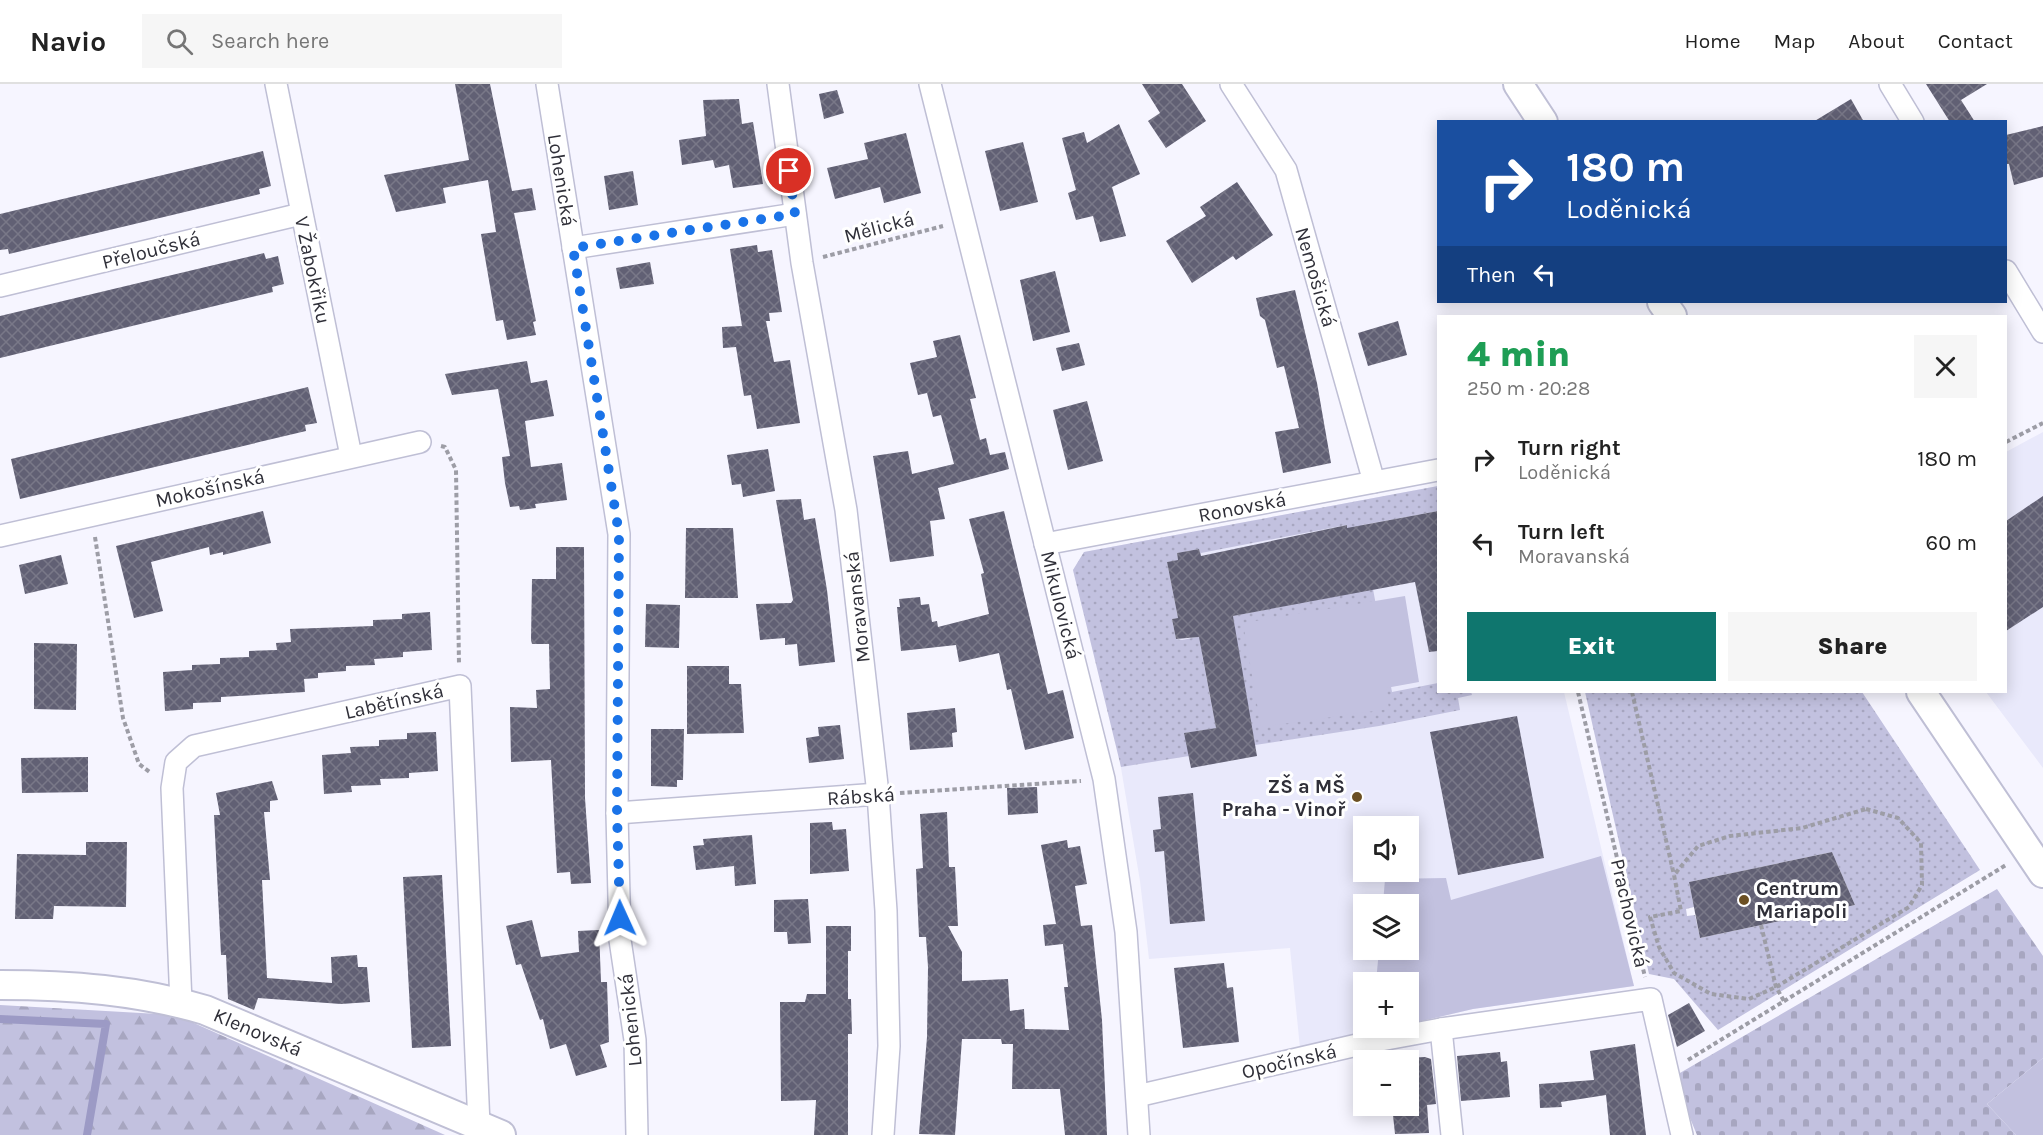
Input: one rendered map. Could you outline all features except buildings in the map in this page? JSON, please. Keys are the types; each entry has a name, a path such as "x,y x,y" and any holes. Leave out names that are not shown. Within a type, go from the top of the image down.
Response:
{"street":[{"name":"V Žabokřiku","path":"276,84 351,456"},
{"name":"Lohenická","path":"547,84 619,534 617,813 620,940 634,1040 637,1135"},
{"name":"Moravanská","path":"778,84 801,263 846,510 878,794 886,911 889,1046 883,1135"},
{"name":"Mikulovická","path":"930,84 1104,779 1126,932 1138,1135"},
{"name":"Nemošická","path":"1231,84 1286,170 1374,482"},
{"path":"1518,84 1542,120"},
{"path":"1890,84 1912,120"},
{"name":"Přeloučská","path":"0,286 301,214"},
{"path":"573,248 795,214"},
{"path":"2007,273 2043,332"},
{"name":"Mokošínská","path":"0,536 420,442"},
{"name":"Ronovská","path":"1045,544 1437,470"},
{"name":"Labětínská","path":"181,1003 172,788 176,762 194,746 460,686 490,1130"},
{"path":"1922,693 2038,855"},
{"name":"Rábská","path":"617,813 878,794"},
{"name":"Klenovská","path":"0,985 99,988 181,1003 205,1010 490,1130"},
{"path":"1651,999 1666,1074 1682,1135"},
{"name":"Opočínská","path":"1137,1096 1370,1042 1441,1029 1651,999"},
{"path":"1441,1029 1452,1135"}],"path":[{"name":"Mělická","path":"801,263 963,221"},
{"path":"2007,441 2043,423"},
{"path":"420,442 445,447 456,470 460,686"},
{"path":"91,515 123,718 139,764 172,788"},
{"name":"Prachovická","path":"1578,693 1651,999"},
{"path":"1632,693 1681,911 1650,917 1659,947 1674,973 1711,994 1749,999 1776,987 1909,907 1922,885 1921,843 1898,818 1866,809 1802,828 1730,836 1698,846 1674,875"},
{"name":"Rábská","path":"878,794 1104,779"},
{"path":"1666,1074 1993,873"},
{"path":"1761,925 1776,987 1785,1001"}],"shaded area":[{"path":"2043,432 2043,768 1987,693 2007,693 2007,451"},
{"name":"ZŠ a MŠ Praha - Vinoř","path":"1437,486 1437,693 1564,693 1634,986 1473,1009 1419,1022 1419,972 1353,972 1353,1036 1300,1048 1290,948 1149,959 1140,881 1118,750 1073,570 1084,552"}],"green space":[{"path":"1437,486 1437,511 1362,525 1351,549 1346,525 1201,553 1201,556 1199,549 1177,553 1178,560 1167,562 1178,618 1172,619 1176,639 1182,640 1235,630 1233,616 1373,589 1392,692 1437,683 1437,693 1471,693 1472,695 1458,698 1460,710 1379,726 1255,745 1237,648 1202,654 1216,728 1185,733 1189,756 1121,767 1073,570 1084,552"},
{"path":"1405,596 1419,682 1386,688 1389,709 1261,727 1243,623"},
{"path":"1585,693 1863,693 1980,870 1718,1030 1674,979 1649,974","holes":["1832,852 1855,905 1700,938 1695,915 1687,916 1686,909 1694,907 1689,882"]},
{"path":"1601,856 1634,986 1473,1009 1419,1022 1419,972 1377,972 1378,960 1419,960 1419,894 1384,894 1385,882 1419,882 1419,878 1446,878 1451,900"},
{"path":"1997,889 2043,956 2043,1058 1987,1104 2016,1135 1697,1135 1673,1077"},
{"path":"0,1005 176,1015 445,1135 0,1135"},
{"path":"2043,1058 2043,1135 2016,1135 1987,1104"}],"waterway":[{"path":"0,1019 106,1024 87,1135"}],"place":[{"name":"ZŠ a MŠ Praha - Vinoř","path":"1357,797"},
{"name":"Centrum Mariapoli","path":"1744,900"}],"route":[{"path":"620,918 617,813 619,534 573,248 795,214 789,171"}]}
